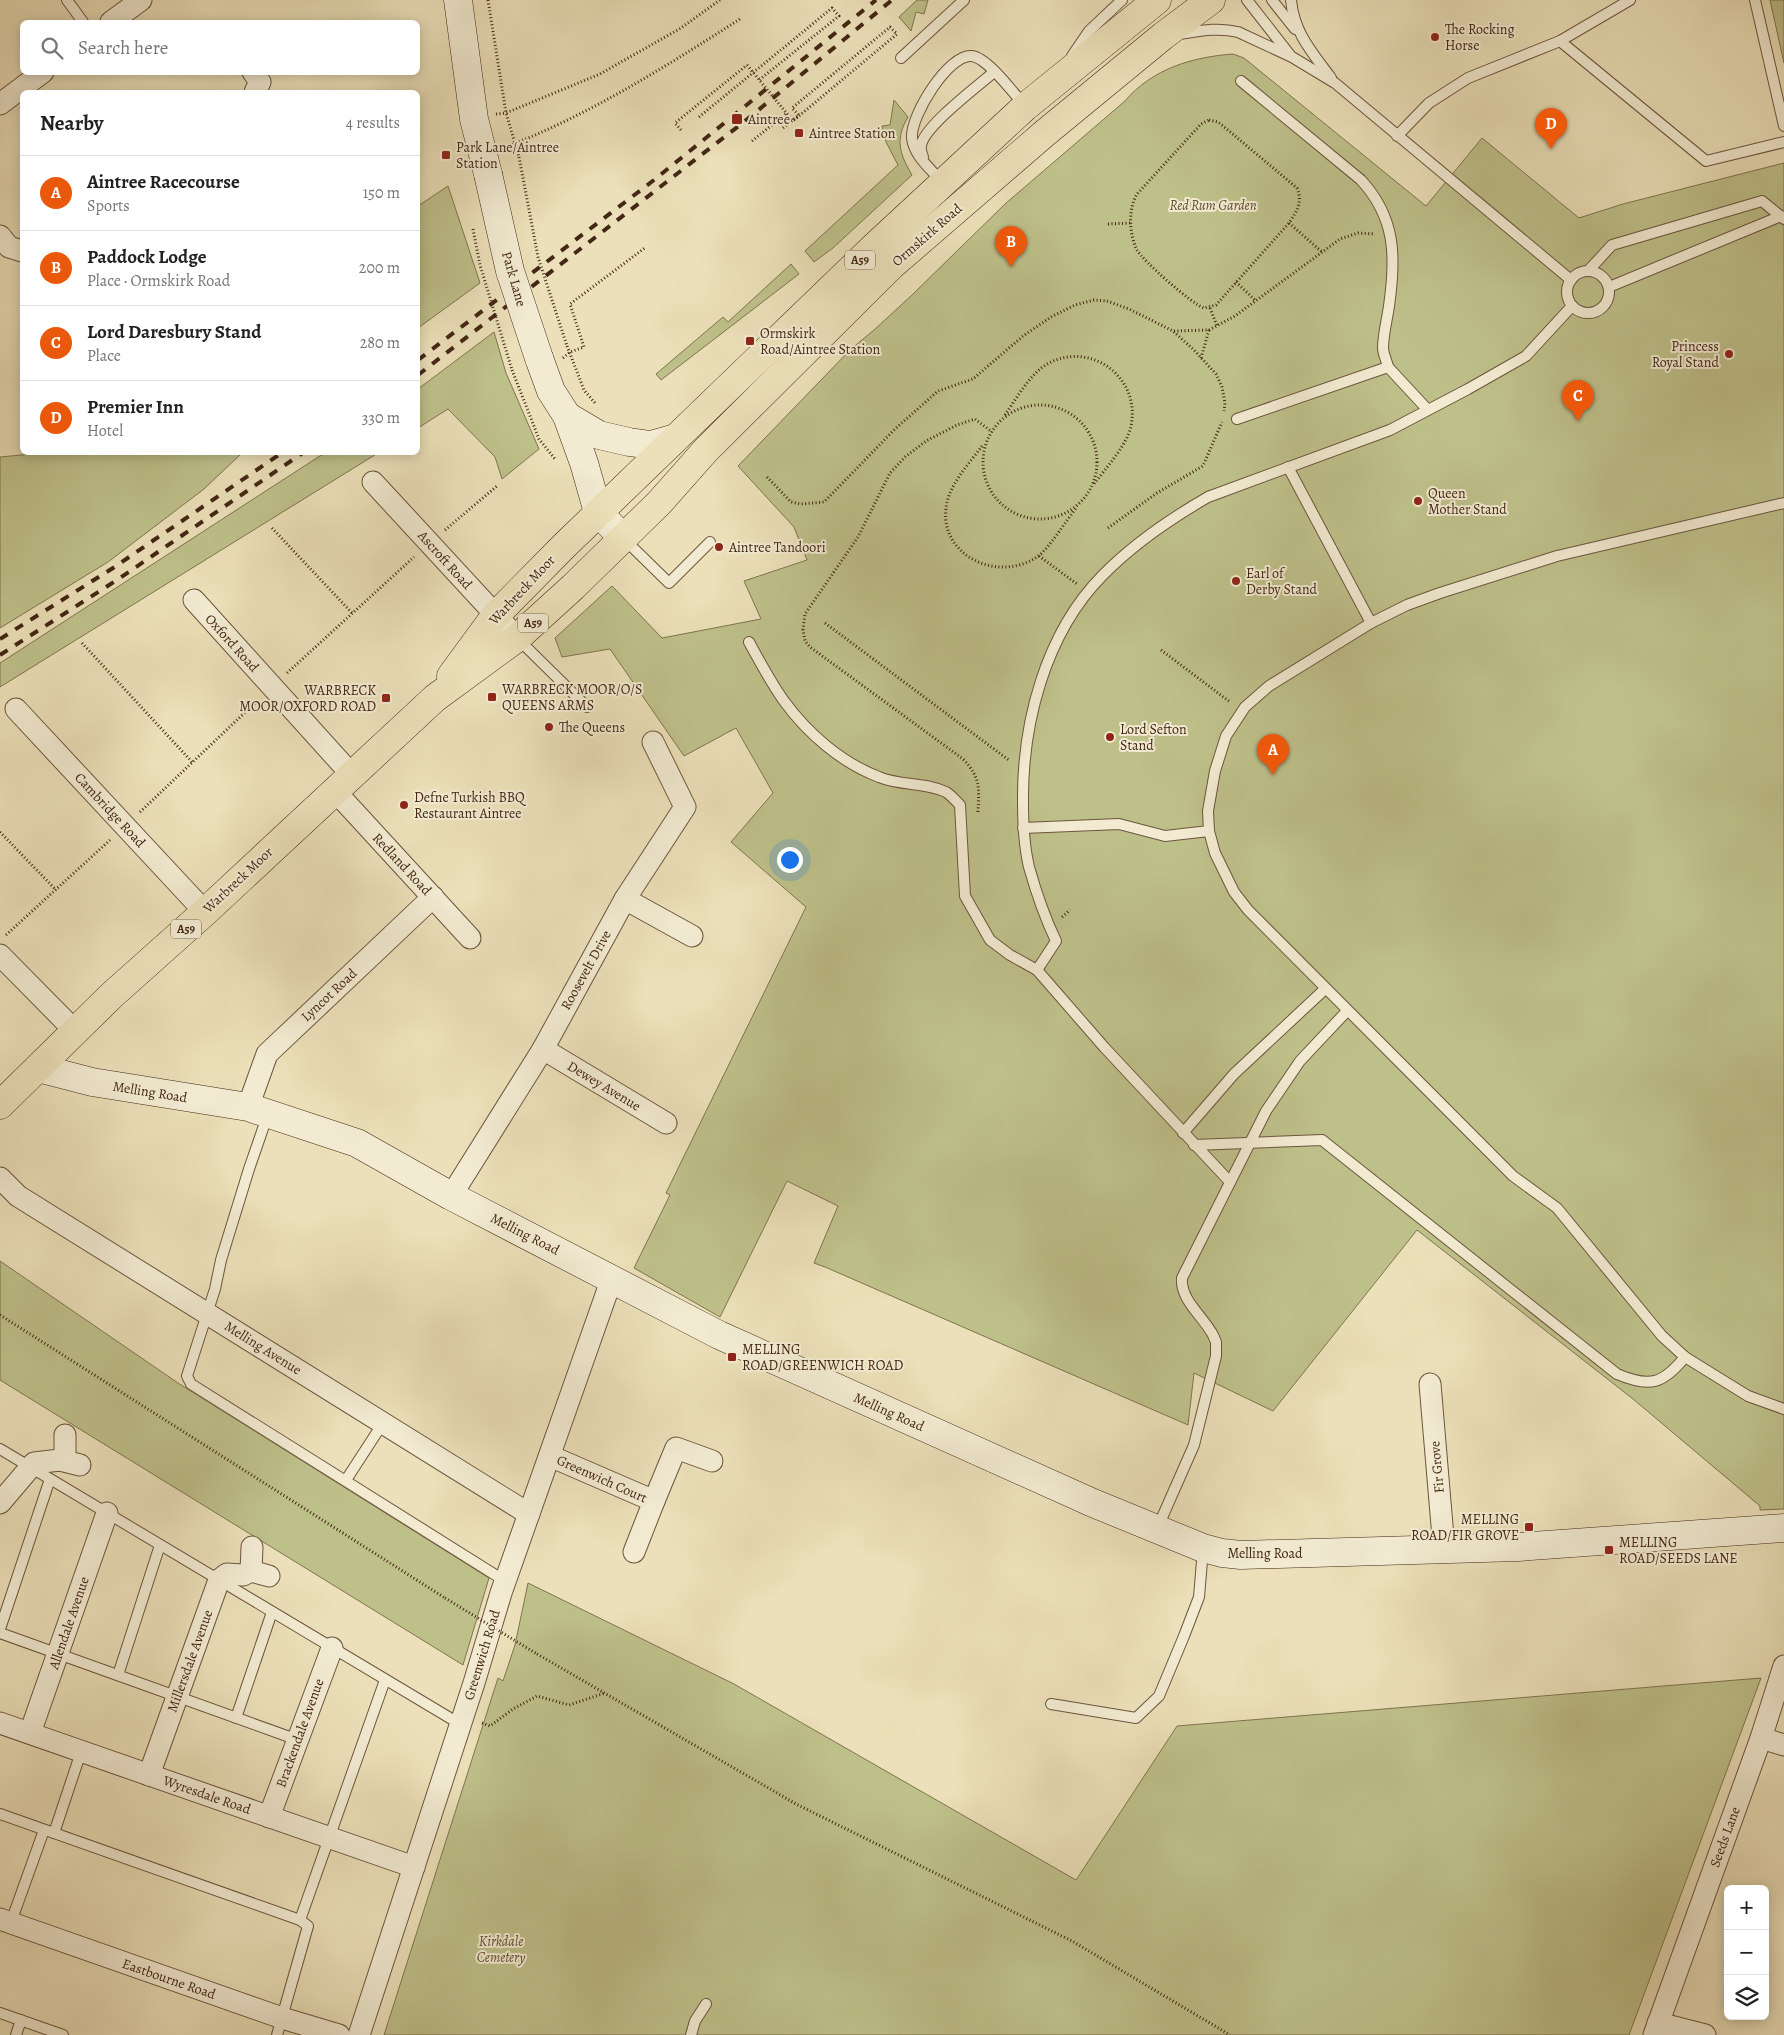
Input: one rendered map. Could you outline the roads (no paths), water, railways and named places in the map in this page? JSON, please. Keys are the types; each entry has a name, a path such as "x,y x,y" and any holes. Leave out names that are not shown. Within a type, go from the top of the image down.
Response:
{"highway":[{"name":"Ormskirk Road","path":"598,512 676,438 934,173 1025,107 1157,0"},
{"name":"Ormskirk Road","path":"624,538 659,503 706,450 891,266 1045,133 1163,36 1211,0"},
{"name":"Warbreck Moor","path":"435,698 495,616 598,512"},
{"name":"Warbreck Moor","path":"0,1105 112,994 204,912 435,698 517,638 624,538"}],"street":[{"path":"114,20 141,0"},
{"name":"Park Lane","path":"458,0 474,119 510,271 538,358 551,391 567,416 584,463 598,512 624,538"},
{"path":"0,104 39,75"},
{"path":"255,75 260,82 256,90"},
{"path":"0,236 9,247 20,250"},
{"path":"567,416 599,435 652,445 676,438"},
{"name":"Ascroft Road","path":"374,482 517,638"},
{"name":"Oxford Road","path":"194,600 272,687 343,783"},
{"name":"Cambridge Road","path":"16,709 204,912"},
{"name":"Roosevelt Drive","path":"452,1196 543,1049 625,899 685,808 653,742"},
{"name":"Redland Road","path":"343,783 385,845 470,938"},
{"name":"Lyncot Road","path":"258,1110 267,1054 433,897"},
{"path":"625,899 692,936"},
{"path":"0,955 75,1031"},
{"name":"Dewey Avenue","path":"543,1049 666,1123"},
{"name":"Melling Road","path":"38,1068 92,1082 258,1110 357,1143 452,1196 612,1278 664,1308 719,1336 1156,1530 1203,1548 1241,1555 1518,1547 1784,1528"},
{"name":"Melling Avenue","path":"0,1178 18,1196 529,1514"},
{"name":"Greenwich Road","path":"359,2035 504,1581 612,1278"},
{"name":"Fir Grove","path":"1430,1384 1444,1549"},
{"path":"0,1503 34,1463 70,1462 65,1453 65,1435"},
{"name":"Greenwich Court","path":"634,1552 676,1448 712,1461"},
{"name":"Greenwich Court","path":"550,1456 654,1502"},
{"name":"Allendale Avenue","path":"30,1734 107,1513"},
{"path":"219,1580 227,1574 260,1573 252,1547"},
{"name":"Millersdale Avenue","path":"148,1775 219,1580"},
{"name":"Brackendale Avenue","path":"269,1817 332,1648"},
{"name":"Seeds Lane","path":"1656,2029 1761,1738 1784,1666"},
{"name":"Wyresdale Road","path":"0,1723 414,1867"},
{"path":"1761,1738 1784,1746"},
{"name":"Eastbourne Road","path":"6,1921 279,2026 339,2035"},
{"path":"1656,2029 1705,2035"}],"lane":[{"path":"67,0 82,20"},
{"path":"901,58 964,0"},
{"path":"1049,87 1089,31 1122,0"},
{"path":"1247,0 1292,57"},
{"path":"1272,0 1335,82"},
{"path":"1291,0 1293,15 1301,36"},
{"path":"1755,0 1784,126"},
{"path":"1397,136 1429,103 1468,78 1560,41 1626,1"},
{"path":"1163,36 1228,29 1292,57 1335,82 1397,136 1571,280"},
{"path":"1560,41 1706,161 1784,142"},
{"path":"934,173 916,150 912,138 914,125 920,108 929,92 962,57 971,56 977,58 994,72 1025,107"},
{"path":"934,173 921,146 925,136 934,125 994,72"},
{"path":"1241,81 1361,180 1373,193 1384,213 1391,235 1393,260 1391,292 1383,350 1388,367 1427,409"},
{"path":"1588,271 1601,275 1609,287 1608,301 1597,311 1584,313 1572,306 1567,293 1571,280 1575,275 1588,271 1612,245 1762,201 1783,218 1609,287"},
{"path":"1037,970 1056,941 1050,929 1029,866 1023,828 1023,770 1032,709 1051,656 1070,618 1088,593 1102,576 1138,544 1180,513 1208,497 1390,430 1468,389 1526,356 1572,306"},
{"path":"1237,419 1388,367"},
{"path":"1288,466 1371,623"},
{"path":"1784,503 1557,556 1440,593 1407,605 1371,623 1269,686 1242,712 1226,736 1215,771 1208,811 1215,853 1234,892 1248,910 1513,1176 1557,1208 1662,1336 1686,1357 1748,1396 1784,1409"},
{"path":"624,538 670,583 710,542"},
{"path":"517,638 588,707"},
{"path":"749,642 783,701 802,723 838,754 879,778 900,784 934,788 948,793 960,805 965,896 990,940 1010,955 1037,970 1183,1133 1230,1182"},
{"path":"1023,828 1119,824 1165,836 1210,831"},
{"path":"1183,1133 1234,1074 1325,989"},
{"path":"1156,1530 1194,1445 1216,1356 1216,1342 1213,1335 1186,1298 1182,1287 1182,1278 1266,1111 1280,1089 1322,1035 1347,1011"},
{"path":"258,1110 249,1169 221,1260 216,1289 187,1376 191,1384 504,1581"},
{"path":"1194,1145 1322,1140 1617,1374 1636,1382 1656,1381 1671,1374 1686,1357"},
{"path":"346,1480 383,1423"},
{"path":"0,1449 385,1680 461,1719"},
{"path":"0,1629 50,1479"},
{"path":"118,1675 160,1545"},
{"path":"1050,1704 1136,1718 1159,1696 1199,1597 1203,1548"},
{"path":"236,1718 272,1612"},
{"path":"0,1633 298,1740"},
{"path":"300,1920 385,1680"},
{"path":"6,1921 49,1832 81,1752"},
{"path":"0,1814 300,1920 308,1926 279,2026"},
{"path":"691,2035 706,2004"},
{"path":"0,2013 63,2035"},
{"path":"16,2035 21,2020"}],"railway":[{"path":"420,358 654,180 876,0"},
{"path":"420,373 745,121 892,0"},
{"path":"0,639 113,568 279,455"},
{"path":"0,655 120,578 300,455"}],"place":[{"name":"The Rocking Horse","path":"1435,37"},
{"name":"Aintree","path":"737,119"},
{"name":"Aintree Station","path":"799,133"},
{"name":"Premier Inn","path":"1551,149"},
{"name":"Park Lane/Aintree Station","path":"446,155"},
{"name":"Paddock Lodge","path":"1011,267"},
{"name":"Ormskirk Road/Aintree Station","path":"750,341"},
{"name":"Princess Royal Stand","path":"1729,354"},
{"name":"Lord Daresbury Stand","path":"1578,421"},
{"name":"Queen Mother Stand","path":"1418,501"},
{"name":"Aintree Tandoori","path":"719,547"},
{"name":"Earl of Derby Stand","path":"1236,581"},
{"name":"WARBRECK MOOR/O/S QUEENS ARMS","path":"492,697"},
{"name":"WARBRECK MOOR/OXFORD ROAD","path":"386,698"},
{"name":"The Queens","path":"549,727"},
{"name":"Lord Sefton Stand","path":"1110,737"},
{"name":"Aintree Racecourse","path":"1273,775"},
{"name":"Defne Turkish BBQ Restaurant Aintree","path":"404,805"},
{"name":"MELLING ROAD/GREENWICH ROAD","path":"732,1357"},
{"name":"MELLING ROAD/FIR GROVE","path":"1529,1527"},
{"name":"MELLING ROAD/SEEDS LANE","path":"1609,1550"}],"park label":[{"name":"Red Rum Garden","path":"1213,205"},
{"name":"Kirkdale Cemetery","path":"501,1949"}]}
